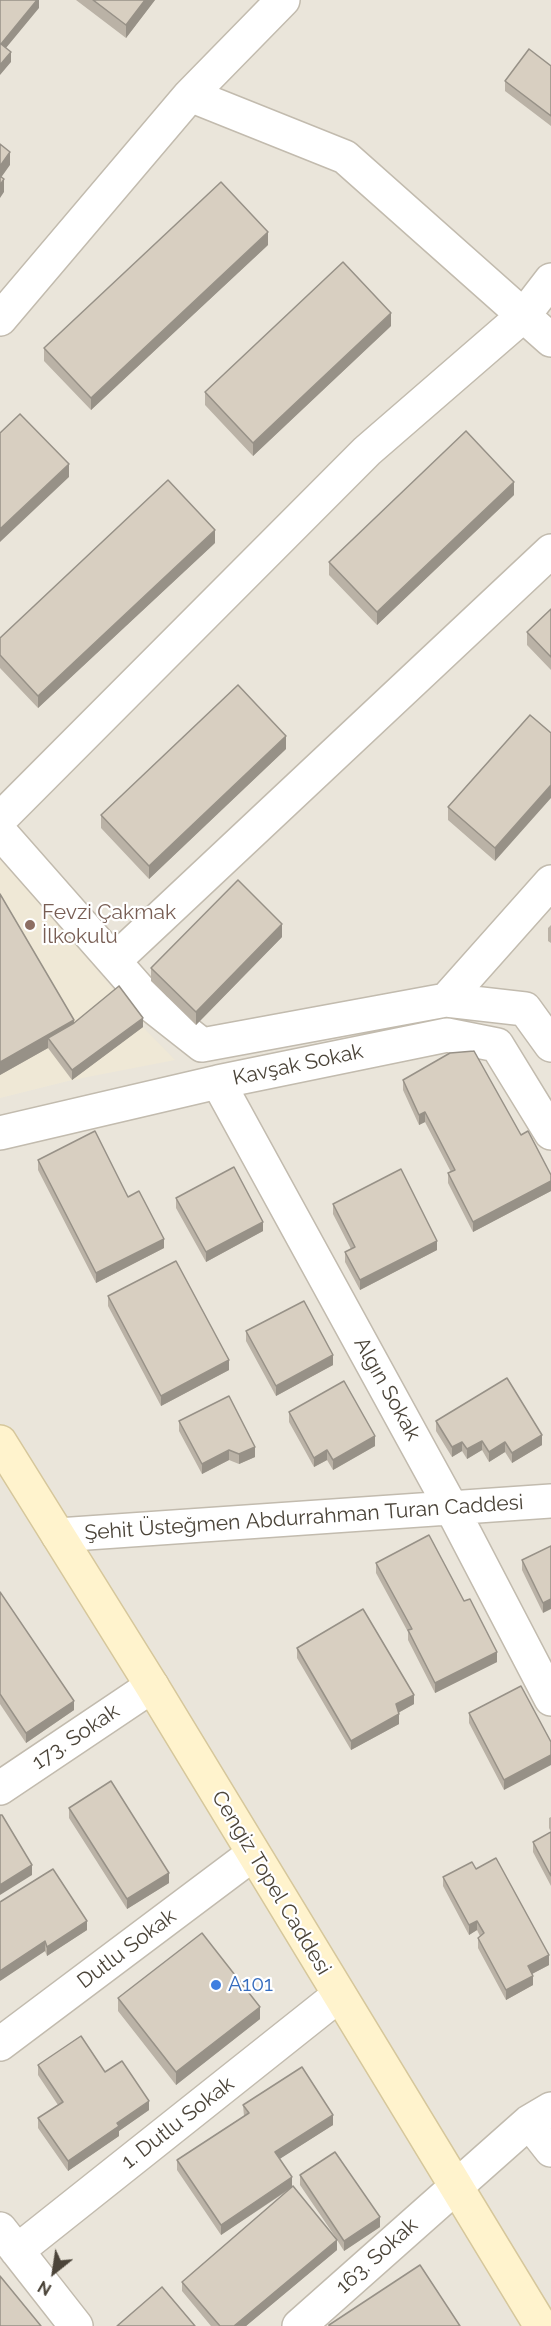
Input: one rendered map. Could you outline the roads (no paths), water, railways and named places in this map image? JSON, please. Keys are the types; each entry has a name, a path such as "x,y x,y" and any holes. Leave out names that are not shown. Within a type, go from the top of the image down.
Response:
{"main road":[{"name":"Cengiz Topel Caddesi","path":"0,1442 152,1686 541,2326"}],"street":[{"path":"0,319 190,95 283,0"},
{"path":"190,95 345,157 551,340"},
{"path":"0,819 367,451 524,315 551,280"},
{"path":"114,961 551,551"},
{"path":"0,832 155,1008 202,1045 446,1000 525,1009 551,1045"},
{"path":"446,1000 551,882"},
{"name":"Kavşak Sokak","path":"0,1133 219,1082 447,1035 497,1046 551,1133"},
{"name":"Algın Sokak","path":"219,1082 452,1509 551,1699"},
{"name":"Şehit Üsteğmen Abdurrahman Turan Caddesi","path":"58,1535 551,1502"},
{"name":"173. Sokak","path":"0,1788 152,1686"},
{"name":"Dutlu Sokak","path":"0,2044 253,1854"},
{"name":"1. Dutlu Sokak","path":"8,2240 339,1995"},
{"path":"540,2115 551,2150"},
{"name":"163. Sokak","path":"299,2326 454,2186 540,2115"},
{"path":"8,2240 76,2326"}],"place":[{"name":"Fevzi Çakmak İlkokulu","path":"30,925"},
{"name":"A101","path":"216,1985"}]}
